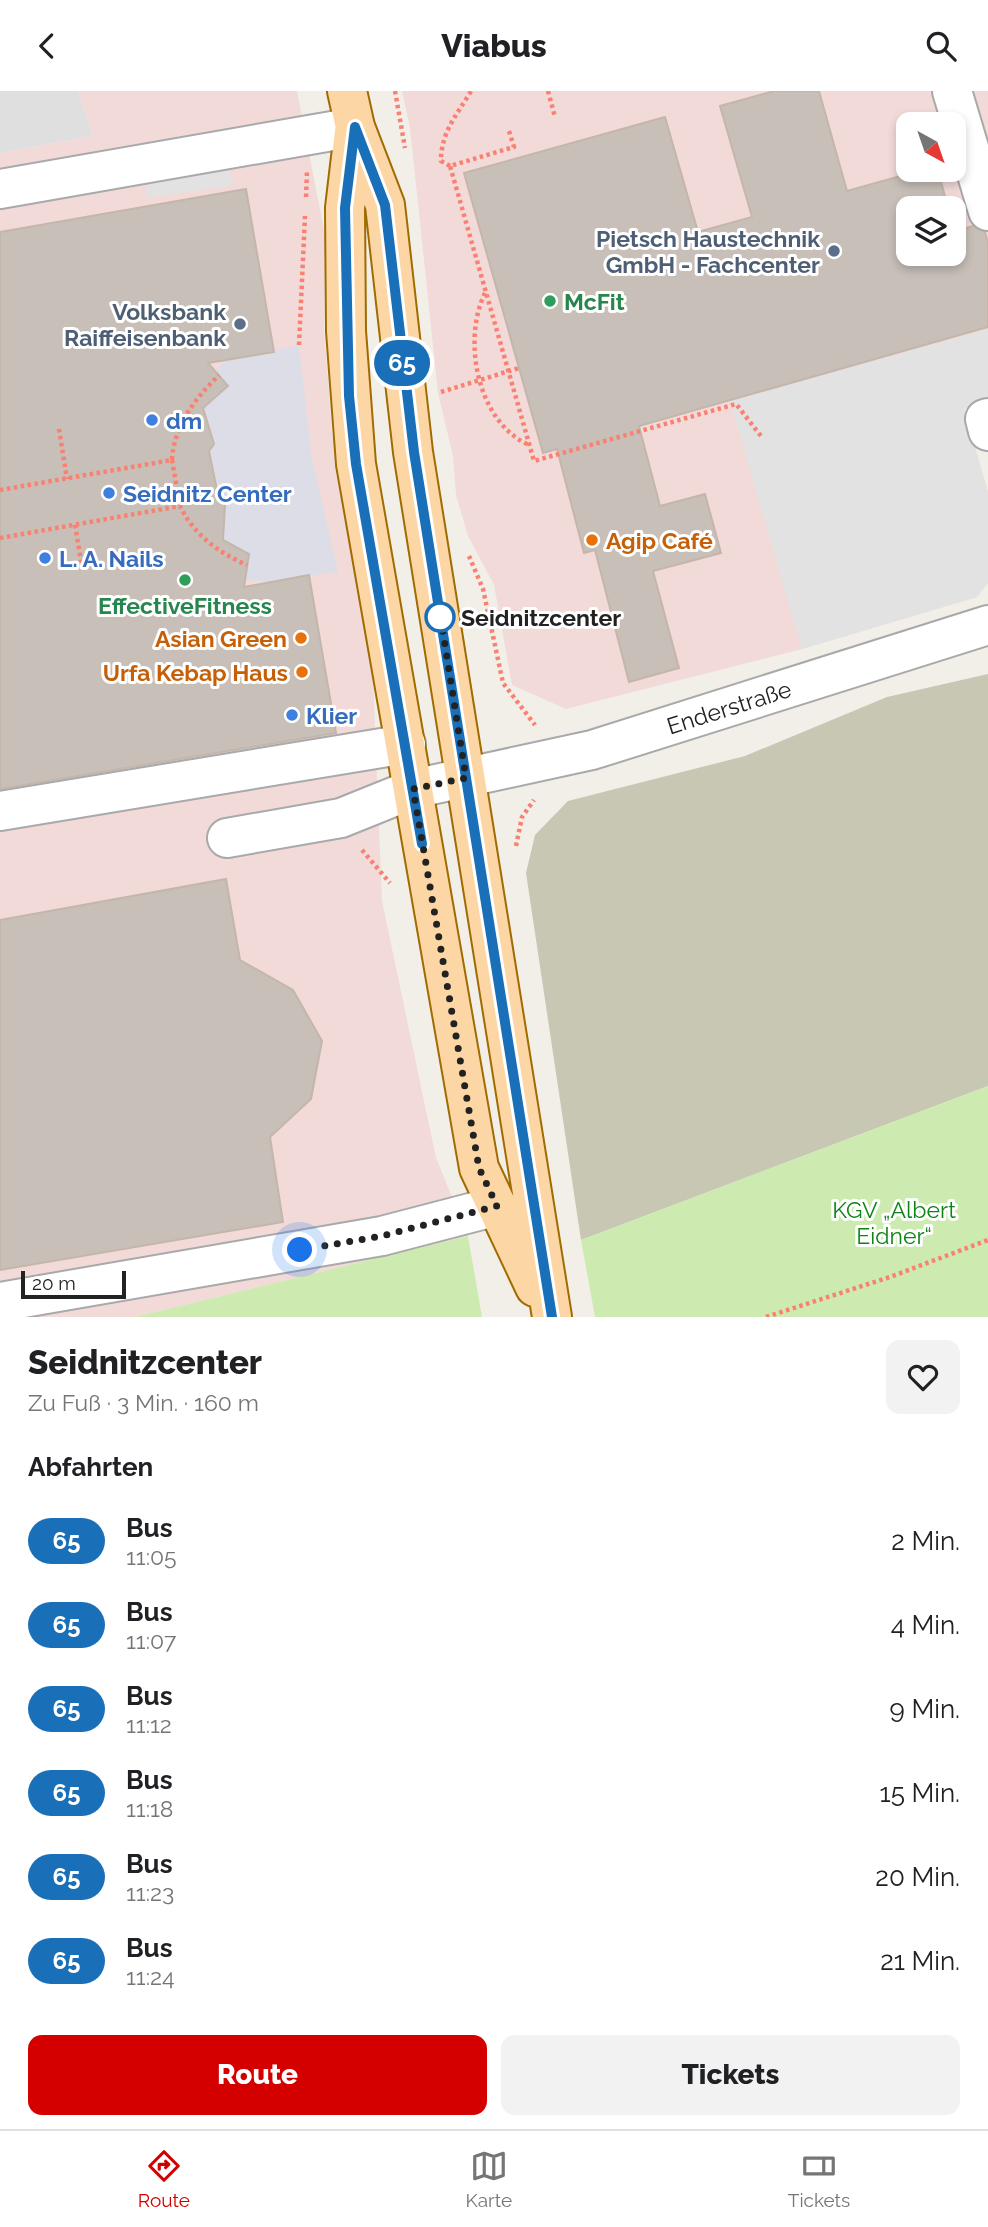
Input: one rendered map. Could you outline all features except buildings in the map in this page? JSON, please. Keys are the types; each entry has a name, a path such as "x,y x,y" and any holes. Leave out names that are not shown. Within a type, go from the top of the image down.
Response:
{"main road":[{"path":"351,109 345,208 349,396 356,464 479,1168 550,1317"},
{"path":"351,109 385,205 414,452 550,1317"}],"street":[{"path":"952,91 988,211"},
{"path":"0,189 309,134 351,109"},
{"path":"988,418 985,419 988,431"},
{"name":"Enderstraße","path":"227,838 341,818 413,789 605,746 988,625"},
{"path":"0,811 406,744"},
{"path":"0,1302 382,1236 497,1206"}],"path":[{"path":"471,91 447,126 441,148 441,161 450,166 534,460 736,404 761,436"},
{"path":"548,91 555,117"},
{"path":"450,166 514,147 509,131"},
{"path":"306,199 309,134"},
{"path":"299,345 305,213"},
{"path":"486,292 479,306 474,352 488,402 503,428 530,445"},
{"path":"430,395 519,368"},
{"path":"219,375 198,396 176,434 172,460 180,506 185,517 211,544 247,565"},
{"path":"59,429 67,479"},
{"path":"0,490 172,460"},
{"path":"0,538 180,506"},
{"path":"75,524 83,573"},
{"path":"766,1317 890,1277 988,1240"}],"shaded area":[{"path":"0,91 78,91 93,136 0,153"},
{"path":"78,91 297,91 325,235 324,327 332,433 373,677 382,901 436,1158 468,1236 135,1317 0,1317 0,153 93,136"},
{"path":"402,91 988,91 988,402 964,409 988,492 988,583 977,597 802,649 566,709 512,685 494,585 468,536 456,495 453,456 438,393 410,128"},
{"path":"227,153 232,185 147,198 143,167"},
{"path":"988,329 988,402 964,409 988,492 988,583 977,597 802,649 730,401"},
{"path":"299,345 311,453 338,572 268,582 245,579 249,554 216,536 216,525 224,517 225,505 219,500 209,451 214,444 200,411 228,386 215,370 226,360"},
{"path":"988,674 988,1086 581,1240 526,873 535,835 568,801 745,756 887,697"}],"green space":[{"name":"KGV „Albert Eidner“","path":"988,1086 988,1317 595,1317 581,1240"},
{"path":"468,1236 482,1317 135,1317"}],"bus line":[{"name":"65","path":"422,844 397,689 368,538 349,396 345,208 355,127 385,205 414,452 552,1317"}],"place":[{"name":"Pietsch Haustechnik GmbH - Fachcenter","path":"834,251"},
{"name":"McFit","path":"550,301"},
{"name":"Volksbank Raiffeisenbank","path":"240,324"},
{"name":"dm","path":"152,420"},
{"name":"Seidnitz Center","path":"109,493"},
{"name":"Agip Café","path":"592,540"},
{"name":"L. A. Nails","path":"45,558"},
{"name":"EffectiveFitness","path":"185,580"},
{"name":"Seidnitzcenter","path":"440,617"},
{"name":"Asian Green","path":"301,638"},
{"name":"Urfa Kebap Haus","path":"302,672"},
{"name":"Klier","path":"292,715"}],"route":[{"path":"300,1250 382,1236 497,1206 479,1168 413,789 466,778 439,607 440,617"}]}
